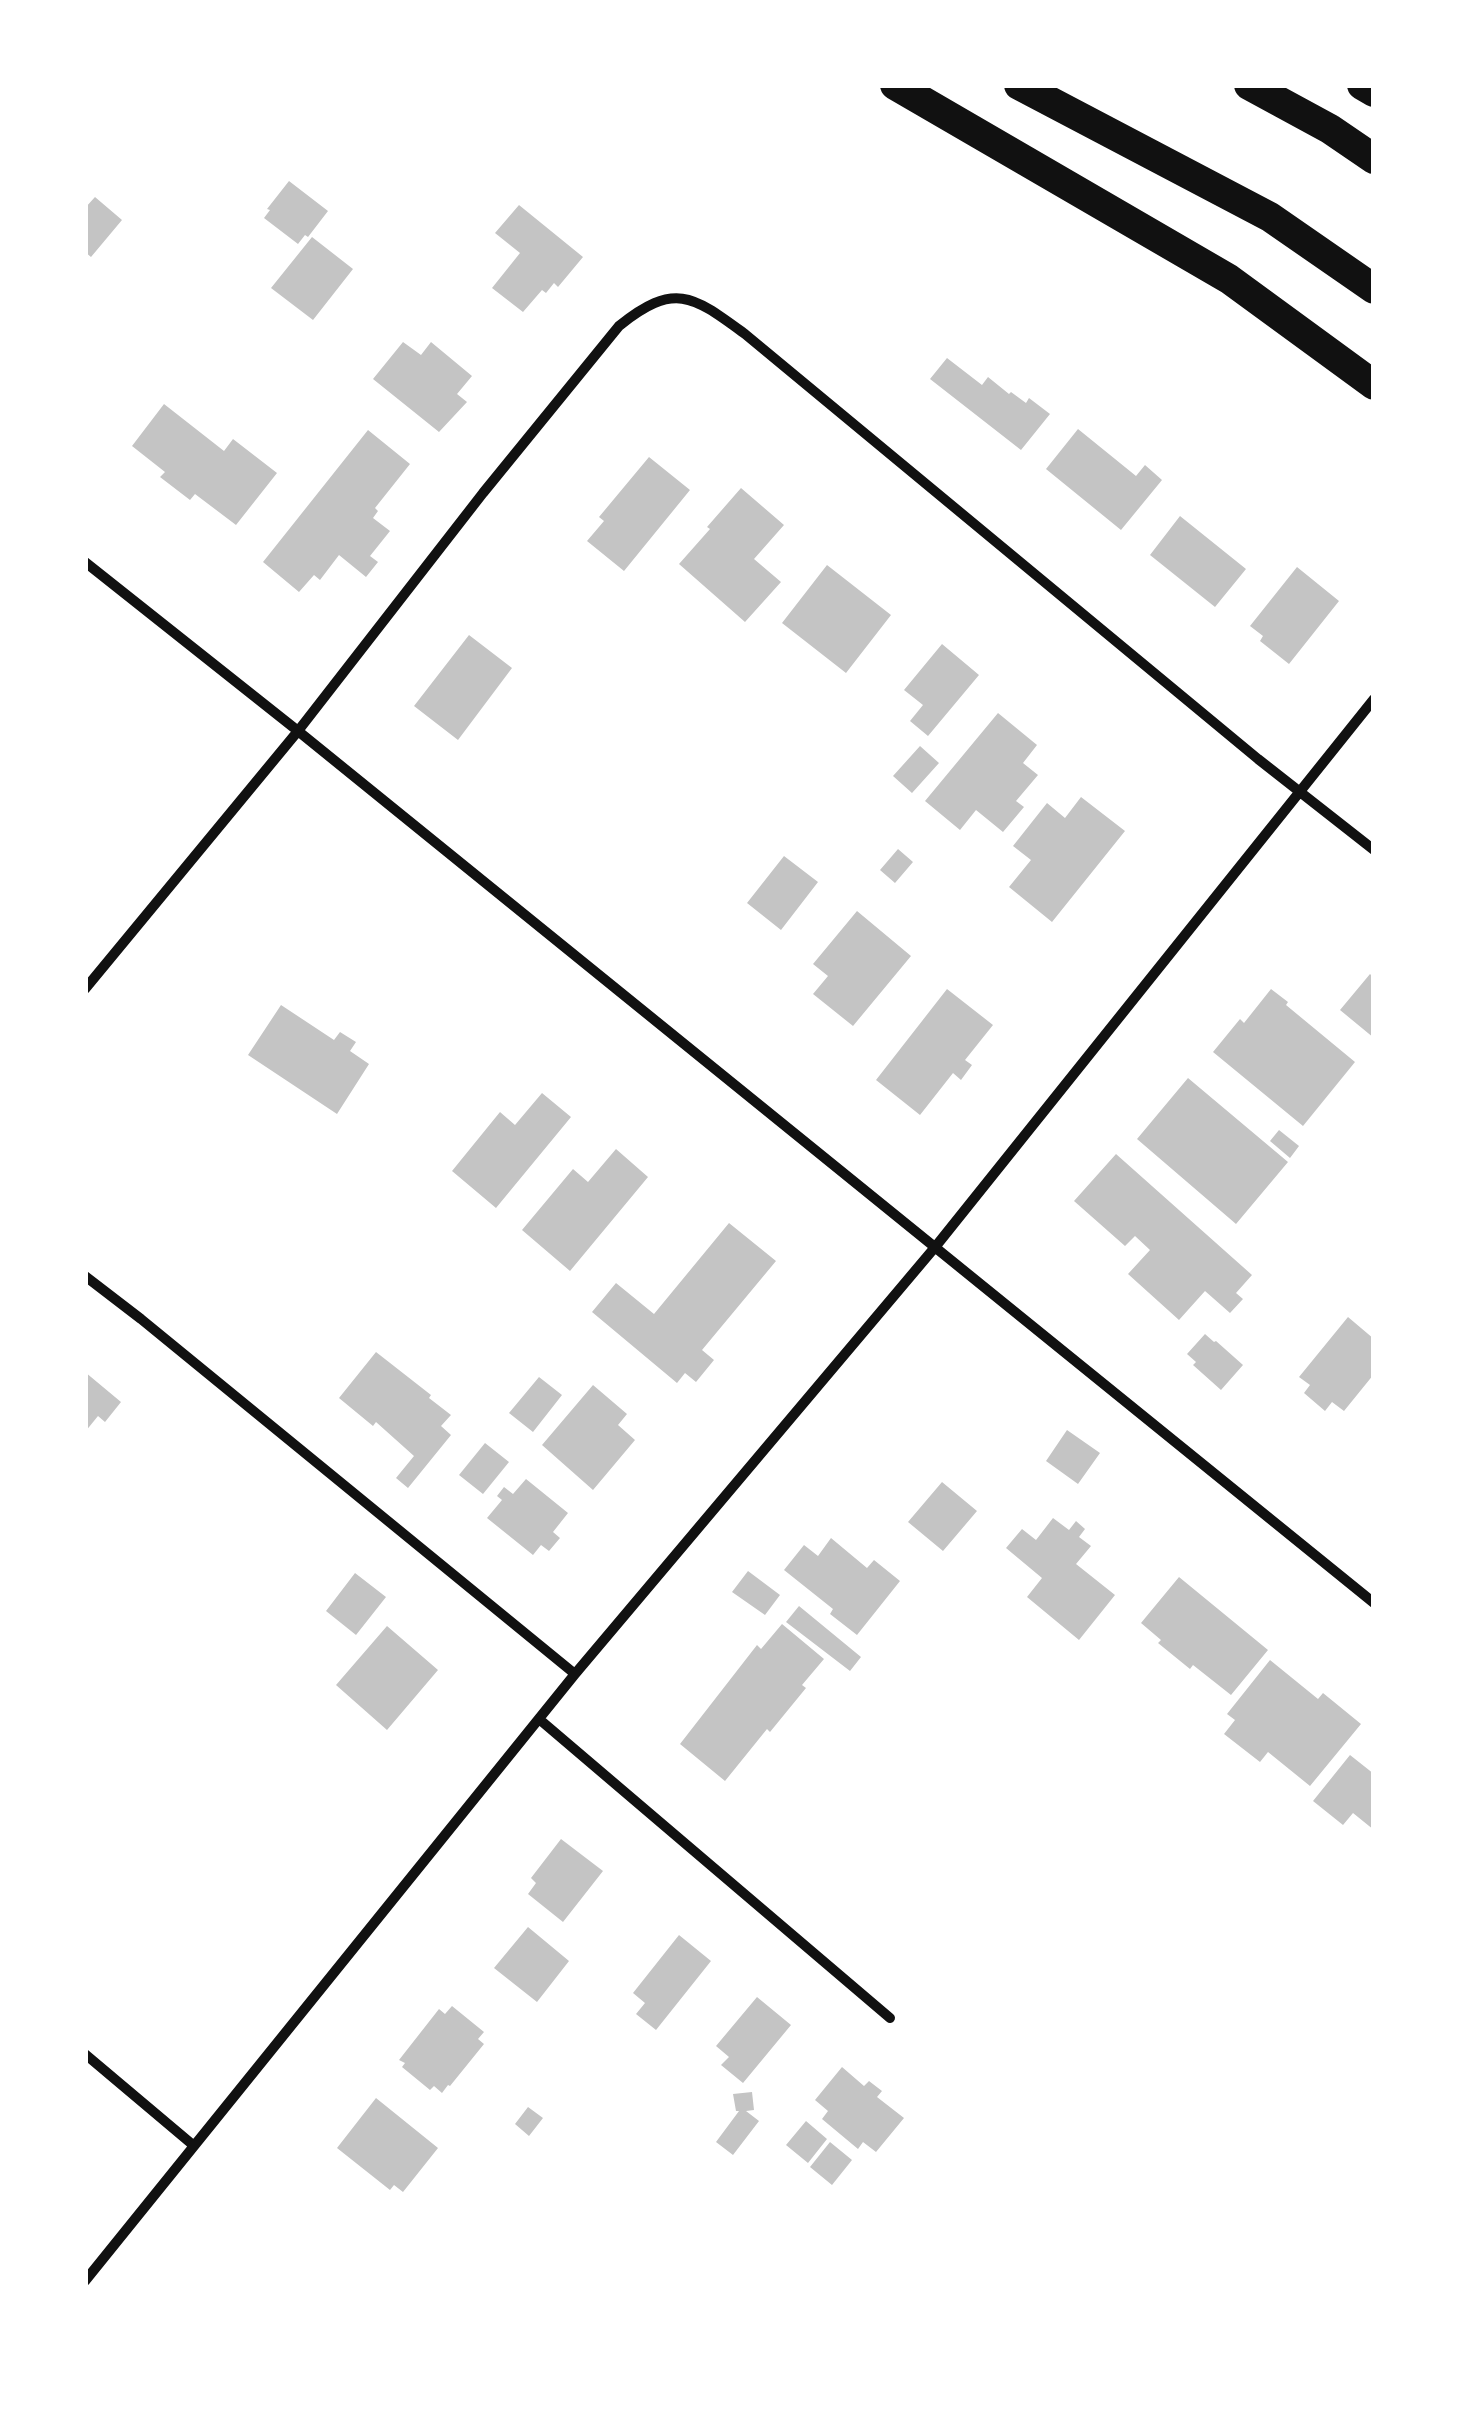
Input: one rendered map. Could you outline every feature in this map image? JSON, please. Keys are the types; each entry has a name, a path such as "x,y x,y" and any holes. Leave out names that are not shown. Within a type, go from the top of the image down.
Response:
{"highway":[{"path":"895,85 1229,280 1374,385"},
{"path":"1019,85 1270,217 1374,289"},
{"path":"1250,85 1330,129 1374,159"},
{"path":"1362,85 1374,92"}],"street":[{"path":"85,989 298,731 483,493 620,326 642,308 665,298 686,298 746,334 1374,850"},
{"path":"85,562 1374,1603"},
{"path":"85,2281 575,1674 936,1246 1374,700"},
{"path":"85,1276 575,1674"},
{"path":"539,1719 890,2018"},
{"path":"85,2054 193,2146"}],"building":[{"path":"289,181 328,211 298,244 264,218"},
{"path":"95,197 122,220 91,257 85,252 85,208"},
{"path":"519,205 583,257 558,287 554,283 546,293 542,290 523,312 492,288 520,253 495,233"},
{"path":"312,237 353,269 313,320 271,288"},
{"path":"403,342 421,355 431,342 472,376 457,394 467,402 439,432 373,379"},
{"path":"947,358 982,385 988,377 1009,394 1026,403 1029,398 1050,414 1021,450 930,379"},
{"path":"164,404 224,451 233,439 277,473 236,525 195,494 190,500 160,477 165,472 132,446"},
{"path":"1078,429 1136,476 1145,465 1162,480 1121,530 1046,469"},
{"path":"368,430 410,464 375,508 378,511 373,518 390,531 370,556 378,562 366,577 339,555 320,580 314,575 299,592 263,562"},
{"path":"649,457 690,490 624,571 587,541 604,521 599,517"},
{"path":"741,488 784,525 754,559 781,582 745,622 679,564"},
{"path":"1180,516 1246,569 1215,607 1150,555"},
{"path":"827,565 891,615 846,673 782,623"},
{"path":"1297,567 1339,601 1289,664 1260,641 1263,636 1250,626"},
{"path":"469,635 512,668 458,740 414,706"},
{"path":"942,644 979,675 928,736 910,721 923,705 904,690"},
{"path":"998,713 1037,745 1023,763 1038,775 1016,801 1024,807 1003,832 976,810 960,830 925,801"},
{"path":"920,746 939,763 912,793 893,776"},
{"path":"1081,797 1125,831 1052,922 1009,887 1031,860 1013,846 1047,803 1065,818"},
{"path":"898,849 913,862 895,883 880,870"},
{"path":"784,856 818,882 781,930 747,903"},
{"path":"857,911 911,956 853,1026 813,994 828,976 813,964"},
{"path":"1370,974 1374,978 1374,1038 1340,1010"},
{"path":"947,989 993,1025 965,1060 972,1065 961,1080 953,1073 920,1115 876,1080"},
{"path":"1271,989 1355,1062 1303,1126 1213,1052 1240,1019 1244,1023"},
{"path":"281,1005 334,1040 340,1032 356,1042 350,1051 369,1064 337,1114 248,1055"},
{"path":"1188,1078 1288,1162 1236,1224 1137,1139"},
{"path":"542,1093 571,1117 496,1208 452,1171 500,1112 515,1125"},
{"path":"1279,1130 1299,1146 1290,1158 1270,1141"},
{"path":"616,1149 648,1177 570,1271 522,1230 573,1169 588,1182"},
{"path":"1116,1154 1252,1275 1236,1293 1243,1299 1230,1313 1205,1291 1179,1320 1128,1274 1150,1250 1135,1236 1125,1246 1074,1201"},
{"path":"729,1223 776,1261 702,1350 714,1360 696,1382 685,1373 677,1383 592,1312 616,1283 654,1314"},
{"path":"1348,1317 1374,1339 1374,1374 1344,1411 1332,1402 1325,1411 1304,1393 1310,1385 1299,1377"},
{"path":"1205,1334 1243,1365 1221,1390 1193,1365 1196,1362 1187,1354"},
{"path":"376,1352 451,1415 441,1426 451,1435 408,1488 396,1478 414,1456 376,1422 373,1426 339,1398"},
{"path":"85,1372 121,1402 105,1422 98,1416 85,1432"},
{"path":"539,1377 562,1395 533,1432 509,1413"},
{"path":"593,1385 627,1414 618,1425 635,1440 593,1490 542,1445"},
{"path":"1067,1430 1100,1453 1078,1484 1046,1461"},
{"path":"485,1443 509,1462 483,1494 459,1475"},
{"path":"526,1479 568,1513 553,1532 560,1538 549,1551 541,1545 533,1555 487,1518 502,1500 497,1496 504,1487 513,1494"},
{"path":"942,1482 977,1511 943,1551 908,1522"},
{"path":"1053,1518 1069,1530 1076,1521 1085,1529 1079,1537 1091,1546 1076,1564 1115,1595 1079,1640 1027,1597 1042,1578 1006,1548 1022,1529 1036,1540"},
{"path":"831,1538 867,1568 874,1560 900,1581 857,1635 830,1614 833,1609 784,1570 804,1545 818,1556"},
{"path":"748,1571 780,1595 765,1615 732,1592"},
{"path":"355,1573 386,1597 356,1635 326,1611"},
{"path":"1179,1577 1268,1650 1231,1695 1193,1665 1190,1669 1141,1623"},
{"path":"799,1606 861,1657 850,1671 786,1622"},
{"path":"782,1624 824,1659 802,1685 806,1688 725,1781 680,1744 757,1645 761,1649"},
{"path":"387,1626 438,1670 387,1730 336,1685"},
{"path":"1270,1660 1318,1699 1323,1693 1361,1724 1310,1786 1268,1752 1260,1762 1224,1734 1235,1720 1227,1714"},
{"path":"1350,1755 1374,1774 1374,1830 1353,1813 1343,1825 1313,1801"},
{"path":"561,1839 603,1871 563,1922 528,1894 536,1883 531,1878"},
{"path":"528,1927 569,1961 537,2002 494,1968"},
{"path":"679,1935 711,1961 656,2030 636,2014 645,2003 633,1993"},
{"path":"757,1997 791,2025 743,2083 721,2065 729,2057 716,2046"},
{"path":"452,2006 484,2032 478,2039 484,2044 442,2093 434,2086 430,2090 399,2060 439,2009 445,2014"},
{"path":"842,2067 864,2086 869,2081 882,2091 877,2097 904,2118 876,2152 863,2142 858,2149 822,2119 828,2111 815,2100"},
{"path":"752,2092 754,2110 746,2111 759,2121 733,2155 716,2142 739,2111 733,2094"},
{"path":"376,2098 438,2148 403,2192 394,2185 390,2190 337,2148"},
{"path":"528,2107 543,2118 529,2136 515,2124"},
{"path":"806,2121 827,2139 808,2163 786,2145"},
{"path":"830,2142 852,2160 832,2185 810,2167"}]}
